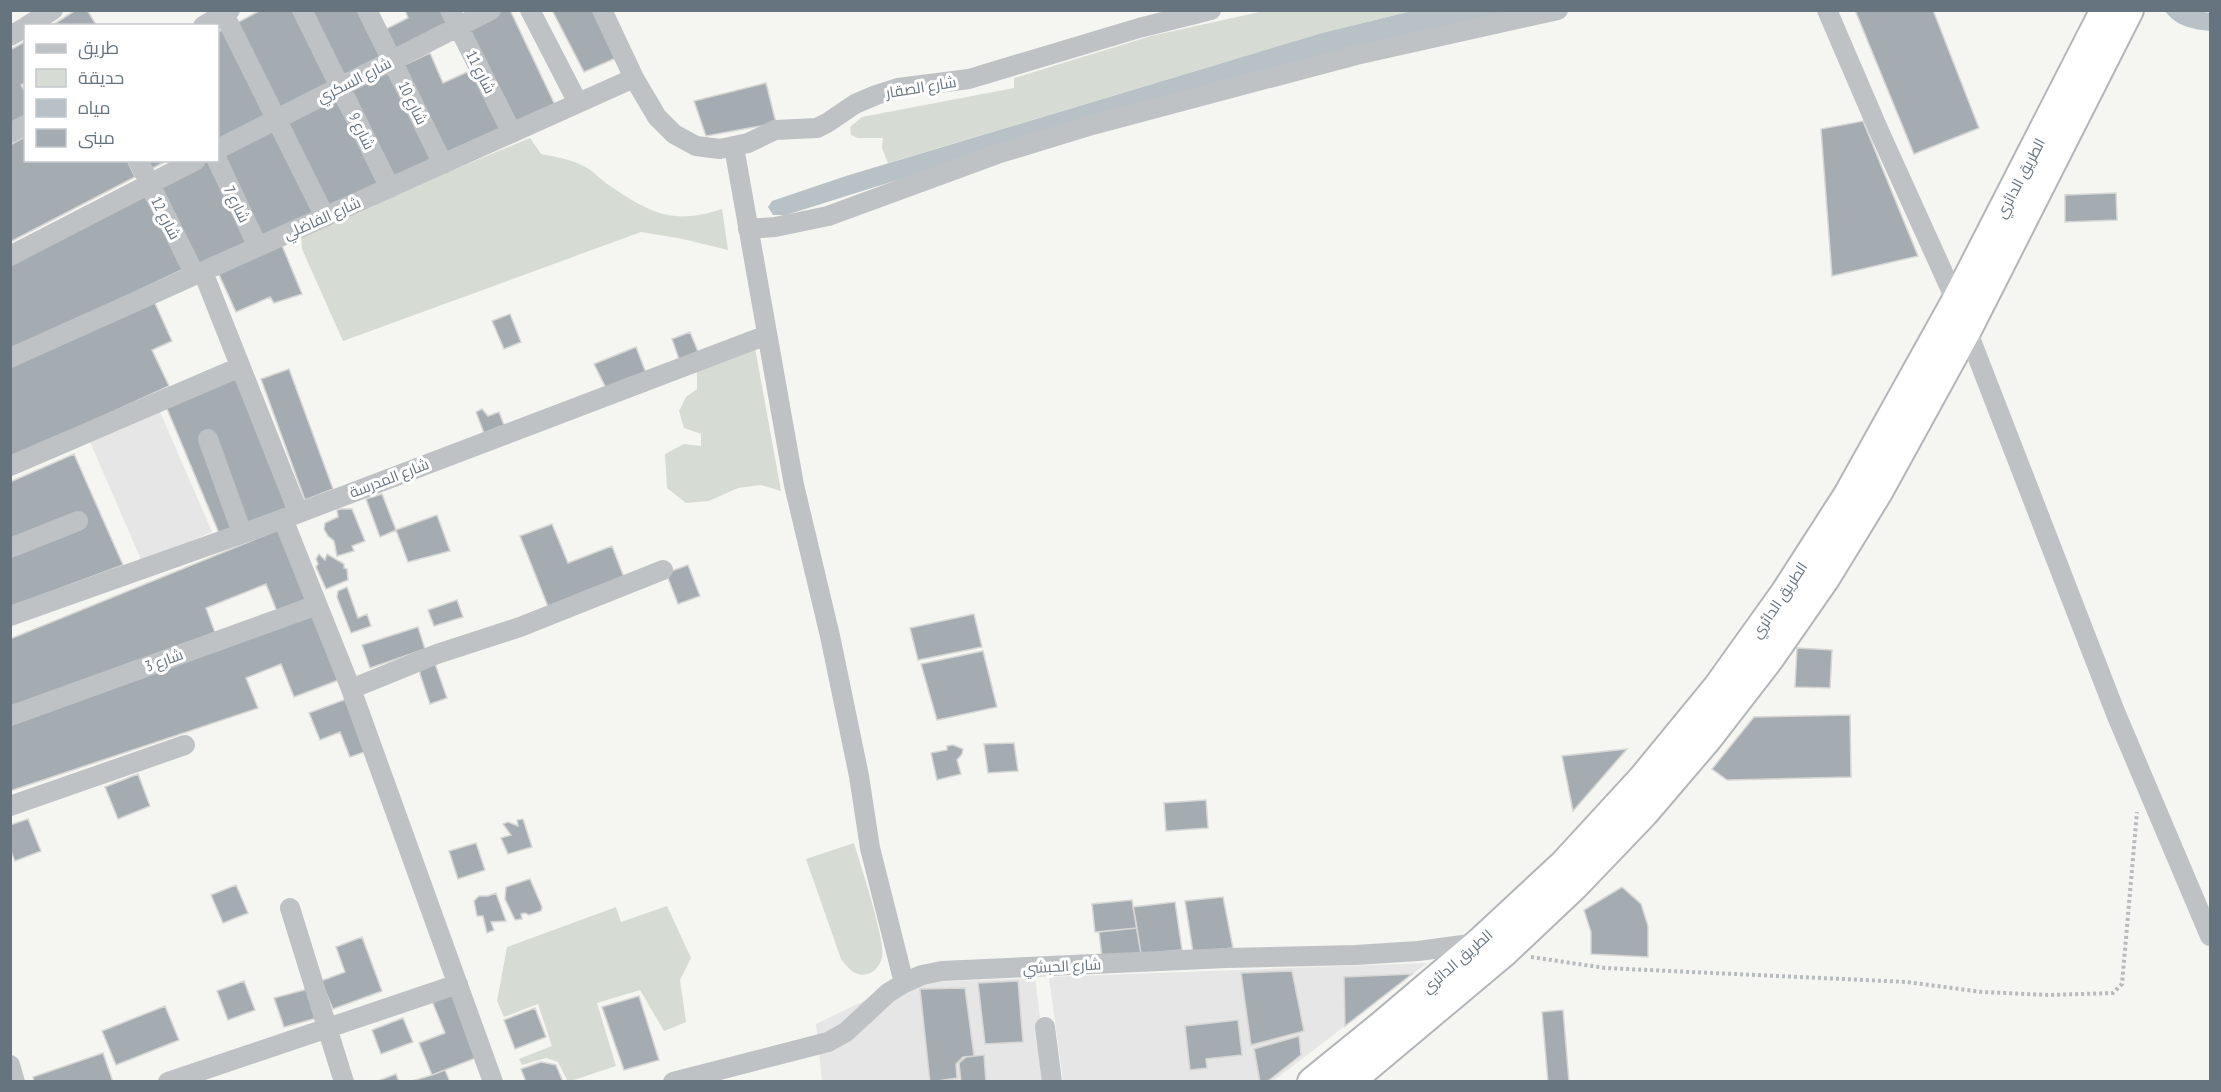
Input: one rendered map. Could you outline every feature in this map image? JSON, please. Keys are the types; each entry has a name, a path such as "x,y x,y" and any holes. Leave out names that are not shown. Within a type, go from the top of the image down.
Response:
{"highway":[{"name":"الطريق الدائري","path":"1349,1082 1491,948 1643,778 1717,688 1785,593 1848,495 1956,301 2105,10"},
{"name":"الطريق الدائري","path":"1312,1082 1575,885 1644,813 1708,738 1769,659 1826,577 1878,492 1967,330 2129,10"}],"street":[{"path":"29,24 53,10"},
{"name":"شارع 9","path":"302,10 390,188"},
{"name":"شارع 10","path":"367,10 443,164"},
{"name":"شارع السكري","path":"219,149 392,61 455,19 491,10"},
{"path":"530,10 578,103"},
{"name":"شارع الصقار","path":"602,10 634,78 657,117 674,134 696,146 720,149 734,147 775,130 817,128 855,104 898,88 969,80 1139,28 1211,10"},
{"path":"748,229 784,226 828,216 997,154 1115,119 1356,55 1558,10"},
{"path":"1827,10 1956,301"},
{"path":"206,24 227,12 325,217"},
{"name":"شارع 11","path":"455,19 512,133"},
{"path":"10,36 24,27"},
{"name":"شارع الفاضلي","path":"10,358 634,78"},
{"path":"10,133 24,126"},
{"path":"734,147 794,484 830,636 859,776 870,848 904,983"},
{"name":"شارع 12","path":"139,162 199,274 240,367 290,515 317,605 351,689 493,1082"},
{"path":"10,256 192,162"},
{"name":"شارع 7","path":"218,162 258,247"},
{"path":"1967,330 2116,714 2211,936"},
{"name":"شارع المدرسة","path":"10,616 243,533 767,335"},
{"path":"10,466 240,367"},
{"path":"208,440 243,533"},
{"path":"10,548 78,521"},
{"path":"351,689 436,654 520,627 663,570"},
{"name":"شارع 3","path":"10,716 317,605"},
{"path":"10,806 185,745"},
{"path":"290,908 344,1082"},
{"name":"شارع الحبشي","path":"673,1082 828,1042 846,1032 888,993 904,983 922,975 942,971 1491,948"},
{"path":"168,1082 458,984"},
{"path":"1045,1027 1052,1082"},
{"path":"10,1065 15,1082"}],"path":[{"path":"1491,948 1605,968 1907,982 1982,992 2049,995 2112,993 2122,984 2136,819 2147,782"}],"shaded area":[{"path":"158,407 212,532 142,562 88,437"},
{"path":"1427,963 1272,1082 1063,1081 1049,977"},
{"path":"1035,978 1048,1081 822,1081 816,1024 901,983"}],"green space":[{"path":"1264,11 1412,11 1322,33 888,163 882,148 883,138 858,138 851,135 850,127 862,117 1014,88 1014,78 1151,36"},
{"path":"530,138 541,154 566,159 584,166 607,184 648,209 674,216 688,216 722,209 728,250 641,232 343,341 302,249 301,233"},
{"path":"755,348 781,491 761,485 738,488 709,501 686,503 667,488 665,454 684,444 701,446 701,434 684,428 679,411 686,397 697,389 697,370"},
{"path":"854,843 882,948 879,965 872,972 863,975 852,971 841,959 806,859"},
{"path":"667,906 691,958 680,980 686,1022 664,1031 640,990 597,1003 616,1066 568,1082 558,1062 546,1058 522,1065 519,1059 552,1046 538,1004 504,1017 497,1001 507,947 616,907 621,922"}],"water":[{"path":"1412,11 1514,11 1110,113 786,215 773,215 768,207 772,201 846,176 1322,33"},
{"path":"2165,11 2210,13 2210,31 2185,26"}],"building":[{"path":"76,10 87,10 96,24 54,24"},
{"path":"261,10 293,10 330,82 277,109 235,24"},
{"path":"306,10 364,10 387,54 342,77"},
{"path":"405,10 446,10 451,21 395,49 386,29 408,18"},
{"path":"500,10 510,10 556,107 516,122 467,27"},
{"path":"552,10 594,10 616,58 584,72"},
{"path":"1855,10 1933,10 1979,128 1914,154"},
{"path":"227,27 266,116 219,140 219,31"},
{"path":"24,42 24,83 21,85 24,90 24,125 10,133 10,50"},
{"path":"430,53 443,83 474,69 505,134 448,160 404,65"},
{"path":"393,69 437,166 394,183 350,91"},
{"path":"766,83 776,123 706,136 694,101"},
{"path":"334,97 384,188 329,211 286,122"},
{"path":"1863,121 1918,256 1832,276 1821,129"},
{"path":"268,124 319,215 259,239 219,155"},
{"path":"24,137 24,162 128,162 135,177 10,242 10,145"},
{"path":"142,162 164,162 146,172"},
{"path":"198,162 208,162 248,243 197,265 155,185"},
{"path":"142,191 184,269 10,351 10,258"},
{"path":"2116,193 2117,220 2065,222 2065,195"},
{"path":"281,243 302,294 274,303 270,297 236,312 216,268"},
{"path":"153,299 172,341 152,350 169,386 10,459 10,365"},
{"path":"510,314 521,342 504,349 492,321"},
{"path":"690,332 699,354 680,362 672,339"},
{"path":"636,347 646,373 606,388 594,364"},
{"path":"289,369 333,489 305,500 261,379"},
{"path":"235,375 289,507 246,525 219,533 165,404"},
{"path":"482,409 488,416 499,412 504,425 484,433 476,412"},
{"path":"74,454 123,565 10,607 10,482"},
{"path":"382,494 396,530 380,537 366,499"},
{"path":"352,509 365,541 352,546 354,551 337,556 334,541 324,529 325,523 338,517 337,510"},
{"path":"437,515 450,551 408,562 396,530"},
{"path":"552,524 568,563 612,546 625,580 549,609 520,536"},
{"path":"283,528 311,601 278,614 266,584 206,608 217,638 10,711 10,639"},
{"path":"319,554 325,560 327,554 344,564 348,580 326,589 316,567"},
{"path":"688,565 700,596 678,604 666,573"},
{"path":"347,587 358,618 367,614 371,626 351,633 337,597 338,591"},
{"path":"457,600 463,617 434,626 428,610"},
{"path":"315,612 344,678 294,697 281,664 246,678 258,708 10,791 10,722"},
{"path":"974,614 982,647 918,660 910,628"},
{"path":"418,627 425,649 370,668 362,645"},
{"path":"1797,648 1832,650 1830,688 1795,687"},
{"path":"983,651 997,707 937,720 921,664"},
{"path":"433,658 447,698 430,704 420,674 421,662"},
{"path":"349,698 370,750 350,757 340,732 320,740 309,713"},
{"path":"1850,715 1851,777 1727,780 1712,769 1754,717"},
{"path":"1014,743 1018,771 988,773 984,744"},
{"path":"953,745 963,749 957,760 961,774 937,780 931,753 947,750 947,746"},
{"path":"1627,749 1573,811 1562,756"},
{"path":"138,774 150,806 118,819 105,787"},
{"path":"1206,800 1208,828 1166,831 1164,803"},
{"path":"28,819 41,851 15,861 10,849 10,825"},
{"path":"523,819 532,847 508,854 501,838 511,835 503,824 508,822 518,826 517,820"},
{"path":"476,843 485,870 458,879 449,851"},
{"path":"530,879 542,907 541,911 529,915 521,914 522,919 515,920 505,899 506,887"},
{"path":"236,885 248,913 223,923 211,895"},
{"path":"1622,887 1641,904 1648,926 1648,957 1591,954 1591,932 1584,910"},
{"path":"496,893 506,921 491,922 494,930 487,933 483,916 477,916 474,901 479,896"},
{"path":"1223,897 1233,948 1193,952 1185,901"},
{"path":"1132,900 1137,928 1095,932 1092,904"},
{"path":"1175,902 1182,950 1141,954 1133,907"},
{"path":"1137,928 1141,954 1102,958 1099,932"},
{"path":"362,937 382,991 333,1009 321,981 345,972 336,947"},
{"path":"1292,971 1304,1031 1251,1045 1241,973"},
{"path":"1412,974 1345,1026 1344,977"},
{"path":"244,981 255,1010 228,1020 217,991"},
{"path":"1018,981 1023,1042 985,1044 978,983"},
{"path":"965,988 974,1056 963,1057 956,1064 957,1078 930,1082 920,989"},
{"path":"308,989 317,1018 284,1027 274,998"},
{"path":"454,990 478,1057 432,1075 419,1043 445,1033 430,996"},
{"path":"639,996 659,1060 624,1070 602,1007"},
{"path":"165,1006 179,1040 116,1065 102,1031"},
{"path":"535,1008 546,1037 515,1049 504,1020"},
{"path":"1563,1010 1569,1082 1548,1082 1542,1012"},
{"path":"403,1018 413,1042 381,1054 372,1030"},
{"path":"1238,1020 1242,1055 1206,1059 1207,1068 1190,1070 1185,1026"},
{"path":"1299,1036 1301,1055 1267,1082 1260,1082 1254,1049"},
{"path":"103,1053 113,1082 34,1082 33,1077"},
{"path":"984,1055 986,1082 961,1082 959,1063 966,1057"},
{"path":"541,1062 556,1065 563,1082 526,1082 521,1069"},
{"path":"445,1070 450,1082 412,1081 432,1075"},
{"path":"396,1074 399,1082 375,1082"}]}
